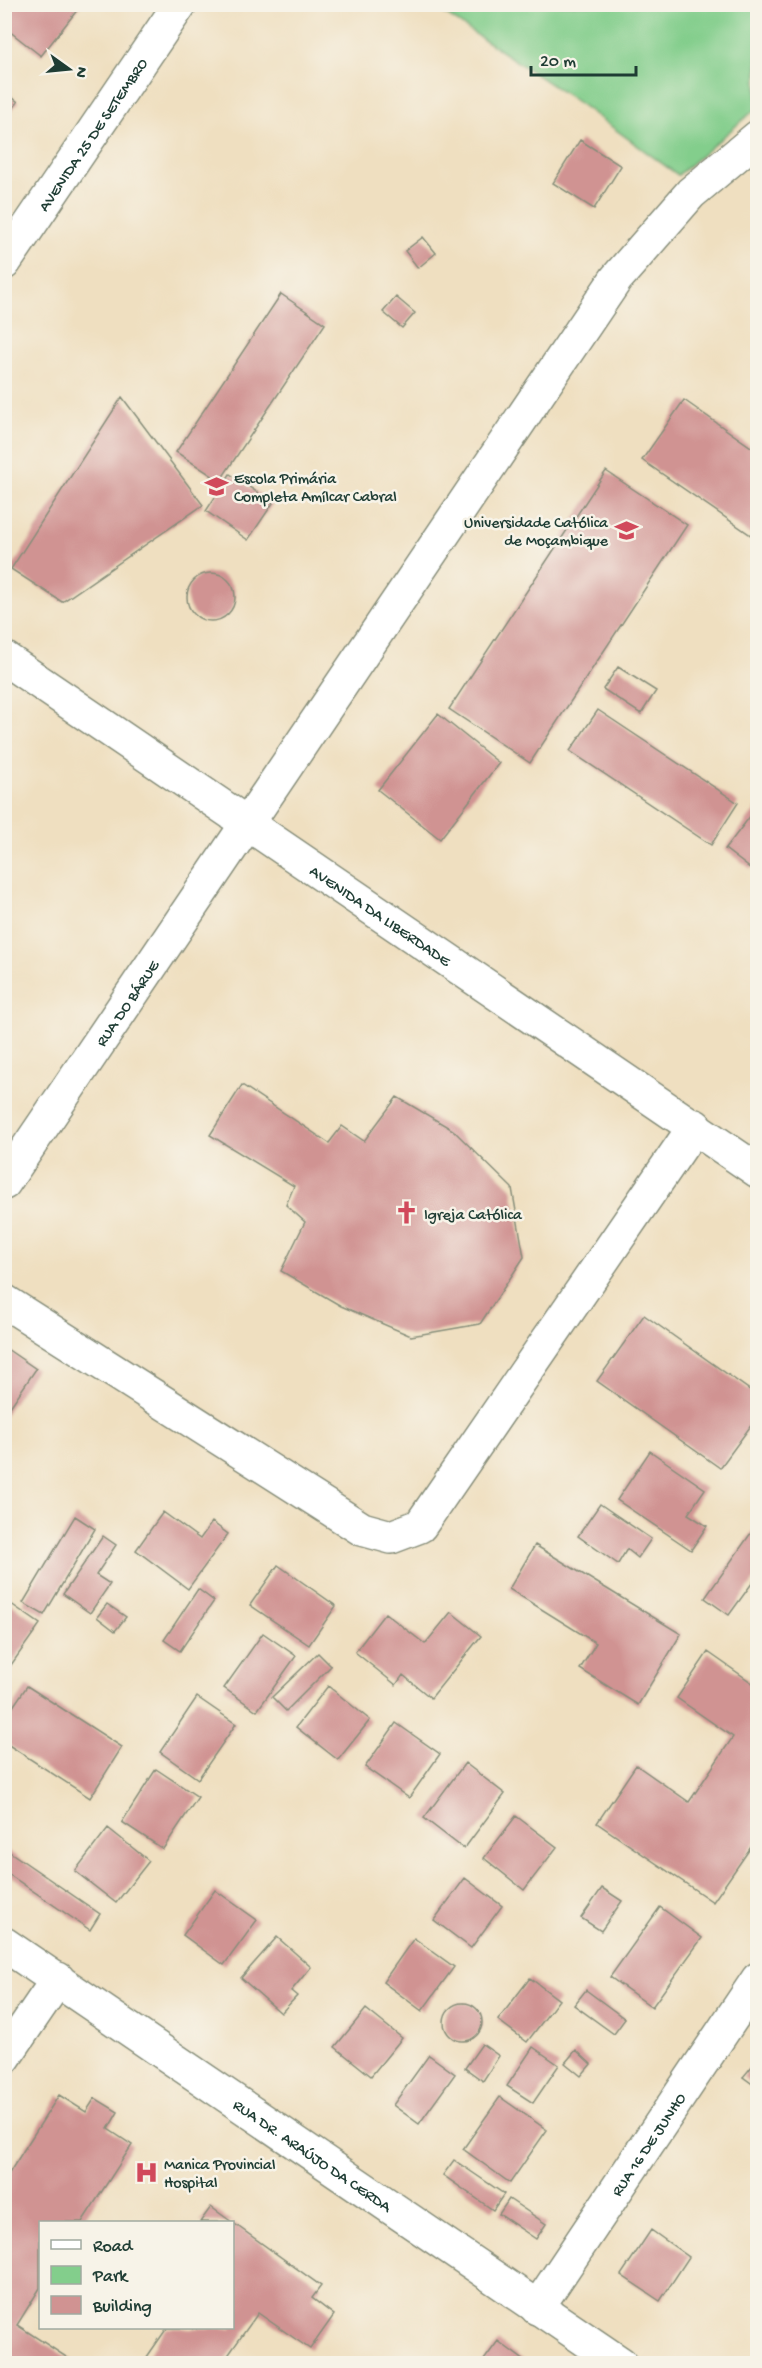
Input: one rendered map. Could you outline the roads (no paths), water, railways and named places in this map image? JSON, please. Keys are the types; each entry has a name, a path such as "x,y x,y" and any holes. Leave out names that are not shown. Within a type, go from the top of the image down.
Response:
{"street":[{"name":"AVENIDA 25 DE SETEMBRO","path":"4,263 180,4"},
{"name":"RUA DO BÁRUE","path":"4,1183 616,279 691,192 758,137"},
{"name":"AVENIDA DA LIBERDADE","path":"4,658 758,1171"},
{"path":"4,1301 362,1528 391,1538 420,1526 695,1126"},
{"name":"RUA DR. ARAÚJO DA CERDA","path":"4,1944 621,2364"},
{"path":"4,2058 58,1979"},
{"name":"RUA 16 DE JUNHO","path":"537,2308 758,1980"}],"place":[{"name":"Escola Primária Completa Amílcar Cabral","path":"216,486"},
{"name":"Universidade Católica de Moçambique","path":"626,530"},
{"name":"Igreja Católica","path":"406,1213"},
{"name":"Manica Provincial Hospital","path":"146,2172"}]}
